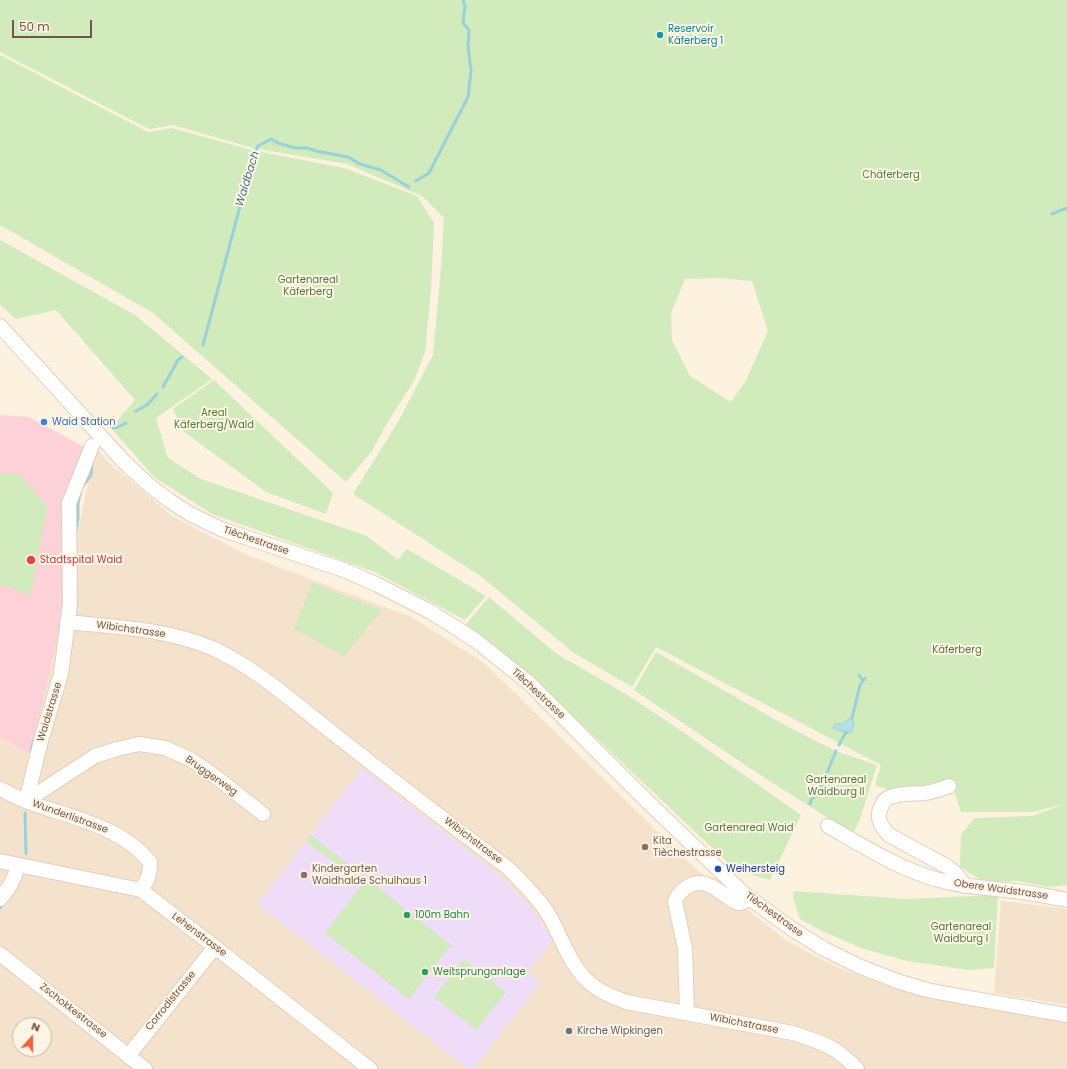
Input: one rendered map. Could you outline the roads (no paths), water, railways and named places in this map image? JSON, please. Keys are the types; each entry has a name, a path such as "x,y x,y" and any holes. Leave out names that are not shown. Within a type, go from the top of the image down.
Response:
{"street":[{"name":"Tièchestrasse","path":"0,326 126,464 170,501 190,514 221,530 344,570 371,582 431,612 475,640 529,683 645,799 751,898 792,929 824,949 861,967 897,981 927,990 1067,1015"},
{"name":"Waidstrasse","path":"26,801 42,737 61,674 70,604 69,503 92,446"},
{"name":"Wibichstrasse","path":"67,622 150,630 182,638 212,648 240,663 266,681 508,868 528,888 544,908 573,962 582,974 591,984 601,991 626,1002 793,1033 831,1047 846,1058 857,1069"},
{"name":"Bruggerweg","path":"26,801 95,756 139,744 165,748 190,759 212,774 263,814"},
{"path":"949,786 926,793 896,795 889,797 884,801 880,808 879,820 884,830 889,835 948,867 957,875 965,886"},
{"name":"Wunderlistrasse","path":"0,788 26,801 90,823 111,832 130,843 150,862 151,867 148,878 141,890"},
{"name":"Obere Waidstrasse","path":"828,826 897,864 921,874 965,886 1021,892 1067,900"},
{"name":"Lehenstrasse","path":"0,861 141,890 370,1069"},
{"path":"0,899 10,886 16,874 18,865"},
{"path":"687,1013 685,948 675,898 687,887 701,882 718,890 737,903 742,903 751,898"},
{"name":"Corrodistrasse","path":"128,1056 215,947"},
{"name":"Zschokkestrasse","path":"0,954 145,1069"}],"water":[{"path":"852,718 854,724 851,732 848,733 833,728 835,724 841,724"}],"waterway":[{"name":"Waidbach","path":"416,181 429,173 468,97 471,71 468,46 469,30 463,23 465,6 463,0"},
{"name":"Waidbach","path":"203,345 254,154 258,146 271,139 278,143 295,148 307,148 348,157 360,164 381,170 409,187"},
{"path":"1052,214 1067,208"},
{"path":"163,387 178,360 182,357"},
{"path":"136,411 147,405 157,394"},
{"path":"113,428 126,423"},
{"path":"76,530 78,503 81,489 91,475 92,461"},
{"path":"859,675 863,681"},
{"path":"852,718 860,685 865,678"},
{"path":"839,745 846,732"},
{"path":"31,749 34,740"},
{"path":"826,775 836,751"},
{"path":"818,794 825,777"},
{"path":"810,804 811,800 816,795"},
{"path":"25,813 26,854"},
{"path":"0,908 4,903"}],"place":[{"name":"Reservoir Käferberg 1","path":"660,35"},
{"name":"Waid Station","path":"44,422"},
{"name":"Stadtspital Waid","path":"31,560"},
{"name":"Kita Tièchestrasse","path":"645,847"},
{"name":"Weihersteig","path":"718,869"},
{"name":"Kindergarten Waidhalde Schulhaus 1","path":"304,875"},
{"name":"100m Bahn","path":"407,915"},
{"name":"Weitsprunganlage","path":"425,972"},
{"name":"Kirche Wipkingen","path":"569,1031"}],"park label":[{"name":"Chäferberg","path":"891,175"},
{"name":"Gartenareal Käferberg","path":"308,286"},
{"name":"Areal Käferberg/Wald","path":"214,418"},
{"name":"Käferberg","path":"957,650"},
{"name":"Gartenareal Waidburg II","path":"836,786"},
{"name":"Gartenareal Waid","path":"749,828"},
{"name":"Gartenareal Waidburg I","path":"961,932"}]}
